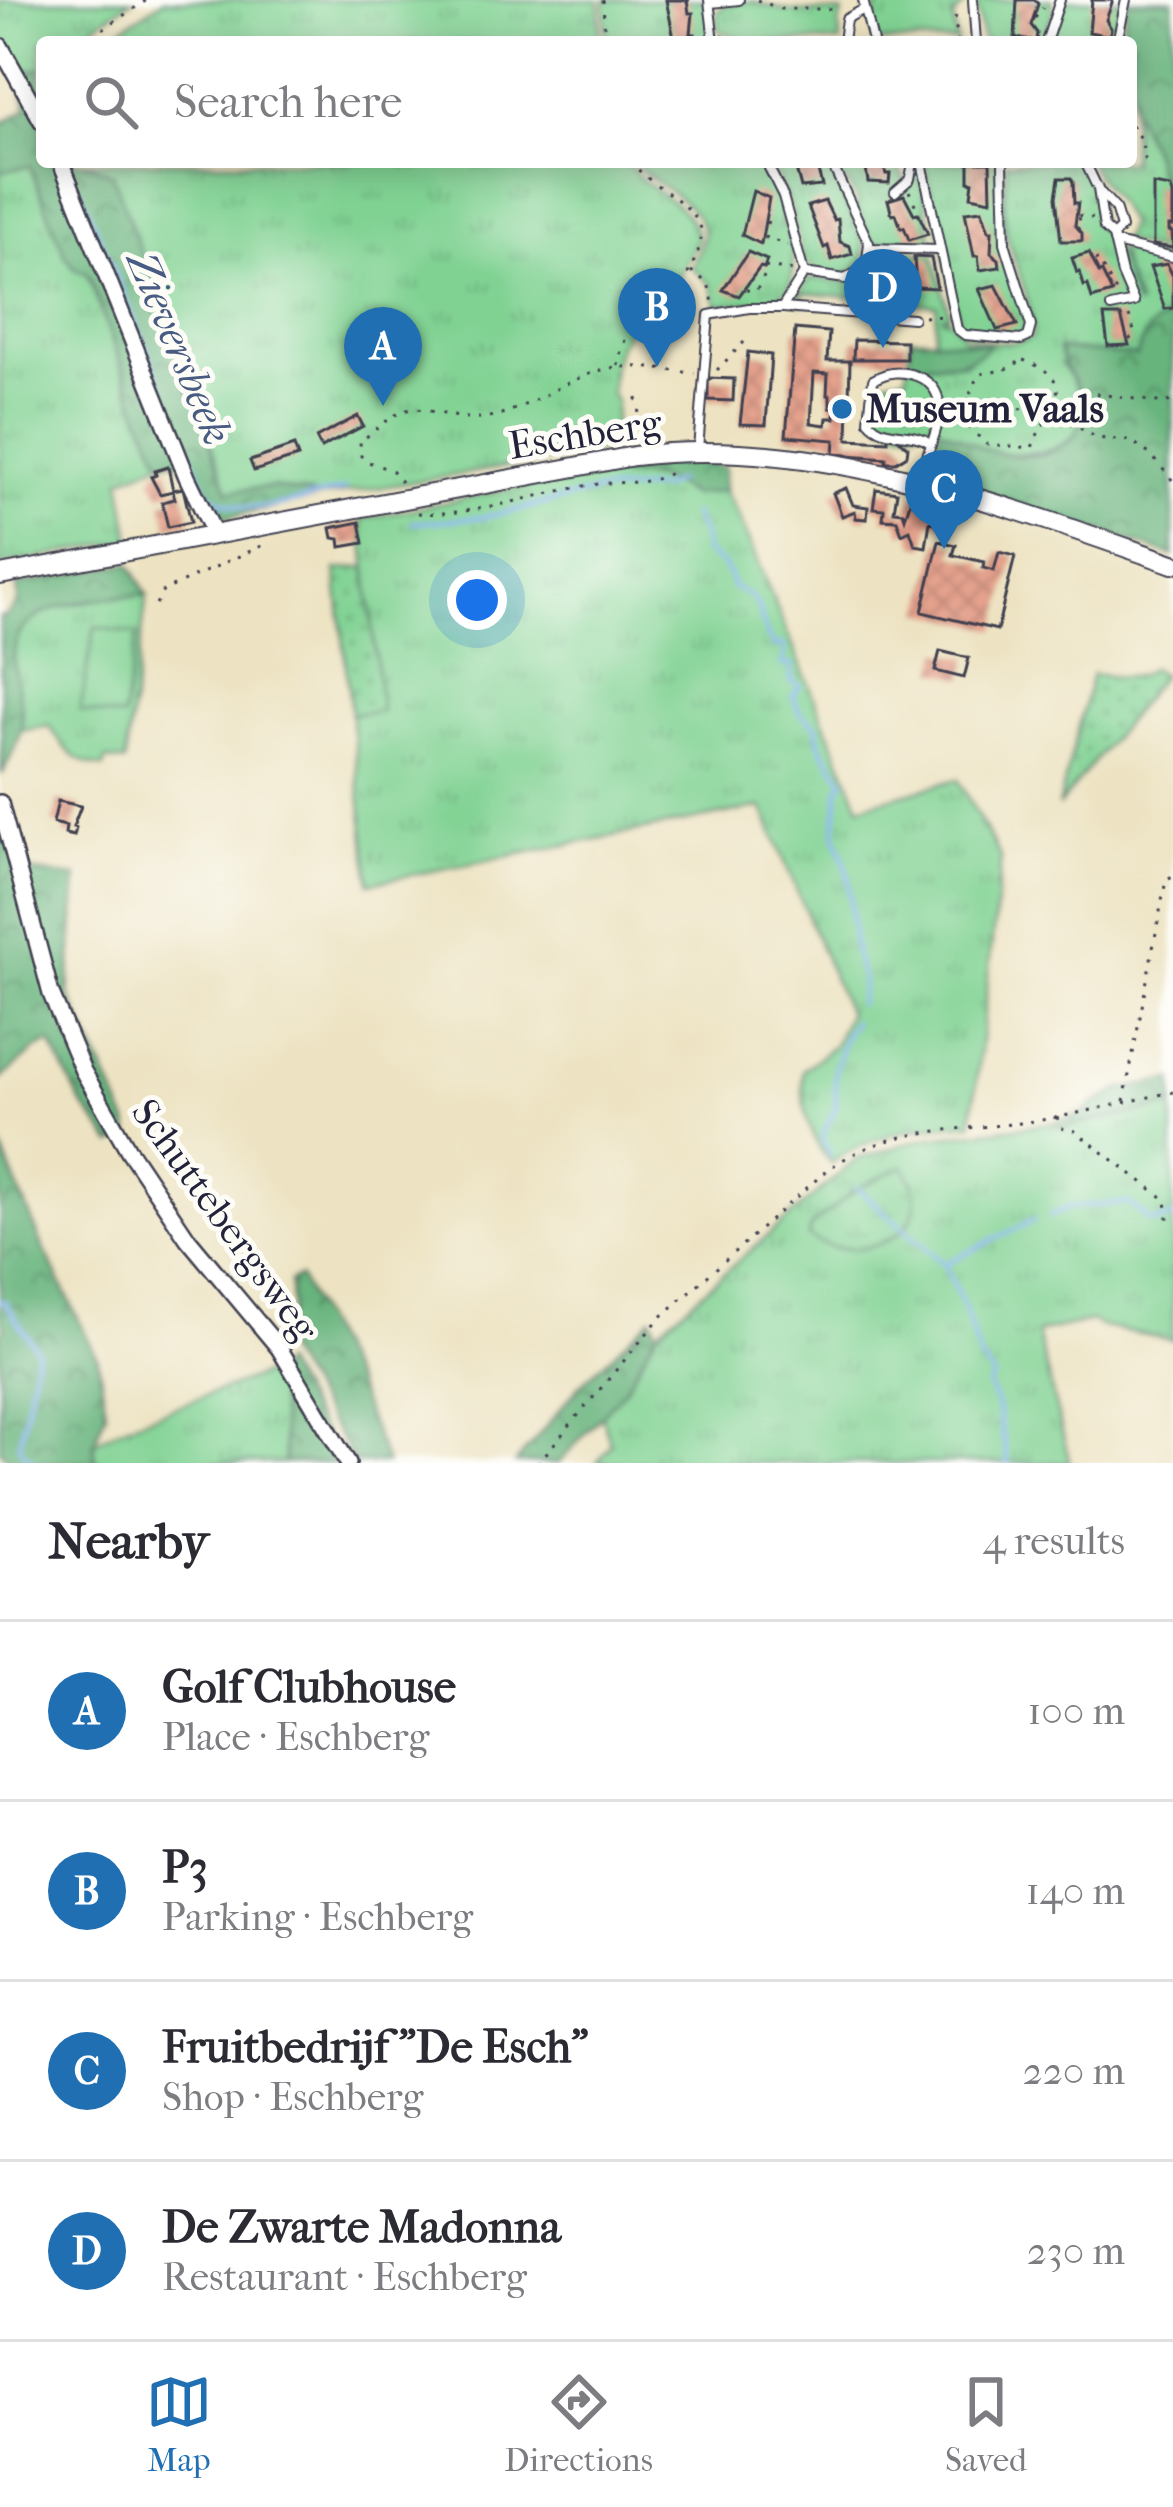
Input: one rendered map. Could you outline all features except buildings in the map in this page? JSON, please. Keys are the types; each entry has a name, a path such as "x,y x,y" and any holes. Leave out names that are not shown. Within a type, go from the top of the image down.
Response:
{"street":[{"path":"0,46 36,111"},
{"path":"63,168 187,477 215,535"},
{"name":"Eschberg","path":"0,575 288,521 410,505 634,456 698,450 786,457 916,482 999,504 1173,565"},
{"name":"Schuttebergsweg","path":"0,802 51,994 83,1072 188,1239 279,1348 348,1463"}],"lane":[{"path":"714,36 710,2 740,0"},
{"path":"1048,36 1060,0"},
{"path":"1118,36 1126,0"},
{"path":"973,1 976,36"},
{"path":"844,36 848,15 864,4 872,36"},
{"path":"769,168 783,196 803,271 782,308"},
{"path":"803,271 850,278 866,266 870,248 834,168"},
{"path":"896,192 910,179 912,168"},
{"path":"923,168 957,329 965,335 1021,340 1030,333 1031,322 1005,243 1003,168"},
{"path":"1088,168 1120,216 1121,228 1114,240"},
{"path":"1098,189 1104,228 1114,240 1134,302 1111,307"},
{"path":"1114,240 1173,257"},
{"path":"870,248 938,250"},
{"path":"698,450 709,315 782,308 913,318"},
{"path":"916,482 930,442 942,405 932,383 907,372 879,376 870,386 869,421 882,433 930,442"}],"path":[{"path":"92,36 147,0"},
{"path":"603,0 605,36"},
{"path":"757,0 781,9 838,10 848,15"},
{"path":"955,36 956,13 973,1"},
{"path":"1035,18 1043,8"},
{"path":"1137,139 1142,161"},
{"path":"618,368 622,345 636,322 650,307 675,293 702,237 699,224 673,194 640,168"},
{"path":"1081,206 1079,219 1093,218"},
{"path":"766,222 791,226"},
{"path":"764,237 795,245"},
{"path":"1098,260 1106,255"},
{"path":"746,290 756,291 767,267 803,271"},
{"path":"688,270 708,283 714,314"},
{"path":"913,318 952,315"},
{"path":"636,322 643,331"},
{"path":"682,465 654,480 584,486 440,513 410,505 393,471 366,461 359,446 404,410 461,420 484,418 602,370 721,369 747,339"},
{"path":"1023,360 1036,364 1055,383 1058,400 1054,411 1033,448 986,443 968,427 967,407 980,374 1004,370 1023,360"},
{"path":"1171,480 1131,441 1096,438 1069,422 1066,412 1073,400 1090,393 1165,403 1173,400"},
{"path":"637,398 639,414"},
{"path":"942,405 1066,412"},
{"path":"1171,480 1173,469"},
{"path":"156,604 163,591 282,536 288,521"},
{"path":"1123,1102 1166,880 1173,877"},
{"path":"538,1463 659,1319 837,1163 869,1145 908,1133 1057,1117 1173,1092"},
{"path":"1057,1117 1061,1128 1076,1131 1166,1200 1168,1219 1173,1220"}],"green space":[{"path":"0,0 132,0 79,36 36,36 36,70 19,72 0,39"},
{"path":"164,0 599,0 601,36 110,36"},
{"path":"604,0 704,0 710,17 711,36 607,36"},
{"path":"883,0 969,0 953,17 956,36 875,36 871,18"},
{"path":"976,0 1052,0 1044,36 982,36"},
{"path":"1064,0 1123,0 1115,36 1052,36"},
{"path":"1128,0 1173,0 1172,181 1157,173 1137,119 1137,36 1121,36"},
{"path":"752,2 788,11 843,13 840,36 734,36 719,31 721,7"},
{"path":"36,70 36,168 98,168 112,173 228,491 273,487 321,497 225,518 212,493 176,460 162,462 88,274 74,268 65,255 30,166 0,172 0,124 27,109 19,72"},
{"path":"1137,119 1157,173 1173,181 1173,251 1163,253 1121,241 1128,224 1092,168 1137,168"},
{"path":"30,165 65,255 74,268 87,274 162,462 121,479 131,540 0,566 0,172"},
{"path":"98,168 632,168 686,214 698,239 670,293 639,313 618,346 612,372 611,393 616,401 612,450 321,497 273,487 228,492 112,173"},
{"path":"641,168 766,168 782,205 782,225 787,227 792,252 790,284 783,293 758,302 717,305 711,285 692,268 703,240 699,220"},
{"path":"773,168 830,168 864,243 860,265 834,275 804,261 791,208"},
{"path":"837,168 898,168 908,186 914,168 920,168 933,244 873,243 858,202"},
{"path":"926,168 1000,168 1003,245 1028,323 1024,336 970,334 960,329"},
{"path":"1006,168 1084,168 1095,195 1100,231 1112,242 1135,306 1119,248 1173,262 1173,317 1149,330 1137,356 1061,364 1082,410 1080,424 1064,444 1048,450 1000,453 931,422 918,429 889,426 876,418 877,388 884,380 907,375 908,363 965,363 988,344 934,340 937,305 803,293 801,304 796,299 810,278 842,282 870,274 877,251 933,253 949,313 943,317 951,319 964,338 1008,343 1032,337 1005,211"},
{"path":"1173,317 1173,556 928,474 941,428 1003,454 1047,453 1070,441 1081,418 1081,401 1059,349 1137,356 1149,330"},
{"path":"911,337 990,344 963,361 908,363"},
{"path":"687,459 724,467 724,491 691,495 659,479 623,477 620,467"},
{"path":"620,467 624,477 659,479 691,495 724,491 860,806 958,779 1001,859 972,1123 898,1133 831,1163 823,1153 808,1120 803,1070 834,1045 848,1014 762,807 370,883 351,714 380,710 362,519"},
{"path":"130,563 147,595 70,604 34,619 21,631 14,657 21,732 2,775 0,616 5,617 18,603 17,585"},
{"path":"366,567 381,711 351,714 336,570"},
{"path":"147,595 125,762 106,760 104,768 84,762 49,726 22,731 14,666 22,631 34,619 70,604"},
{"path":"95,627 137,634 123,718 80,711"},
{"path":"1151,668 1162,675 1058,807 1092,674 1131,677"},
{"path":"0,830 25,871 77,877 69,994 128,1123 130,1137 113,1144 81,1103 51,1043 35,1050 0,1080"},
{"path":"1173,1080 1173,1106 1061,1128 1053,1123 1084,1113 1122,1089"},
{"path":"1173,1106 1173,1340 1091,1321 1037,1333 1070,1463 597,1463 611,1444 600,1413 624,1390 657,1331 857,1159 925,1138 1053,1123 1061,1128"},
{"path":"0,1144 98,1359 106,1411 94,1443 95,1463 13,1463 0,1450 0,1336 4,1328 0,1312"},
{"path":"903,1166 914,1190 914,1210 905,1227 890,1239 848,1249 808,1236 810,1227 856,1189"},
{"path":"299,1277 355,1385 386,1463 355,1463 269,1326 286,1321 291,1310 290,1281"},
{"path":"652,1317 657,1331 624,1390 559,1463 516,1463 581,1384"},
{"path":"282,1363 341,1463 285,1463 276,1370"},
{"path":"276,1370 285,1463 95,1463 94,1443 123,1426"}],"waterway":[{"name":"Zieversbeek","path":"79,188 206,490 237,506 255,507 345,490"},
{"name":"Zieversbeek","path":"412,523 485,517 595,492 662,488 676,481"},
{"name":"Zieversbeek","path":"692,513 704,539 704,551 724,566 734,588 753,599 775,647 781,644 786,649 782,665 792,665 791,681 800,686 793,696 801,714 817,726 821,747 844,781 839,788 835,833 848,873 855,954 863,980 859,1005"},
{"name":"Zieversbeek","path":"830,1155 822,1138 836,1106 835,1070 854,1022"},
{"name":"Zieversbeek","path":"857,1188 944,1264 979,1357 993,1376 988,1386 1008,1463"},
{"path":"1050,1216 1070,1207 1129,1203 1151,1222 1173,1218"},
{"path":"944,1264 1034,1220"},
{"path":"0,1301 37,1350 19,1447 34,1463"}],"place":[{"name":"De Zwarte Madonna","path":"883,348"},
{"name":"P3","path":"657,367"},
{"name":"Golf Clubhouse","path":"383,406"},
{"name":"Museum Vaals","path":"842,409"},
{"name":"Fruitbedrijf \"De Esch\"","path":"944,549"}]}
